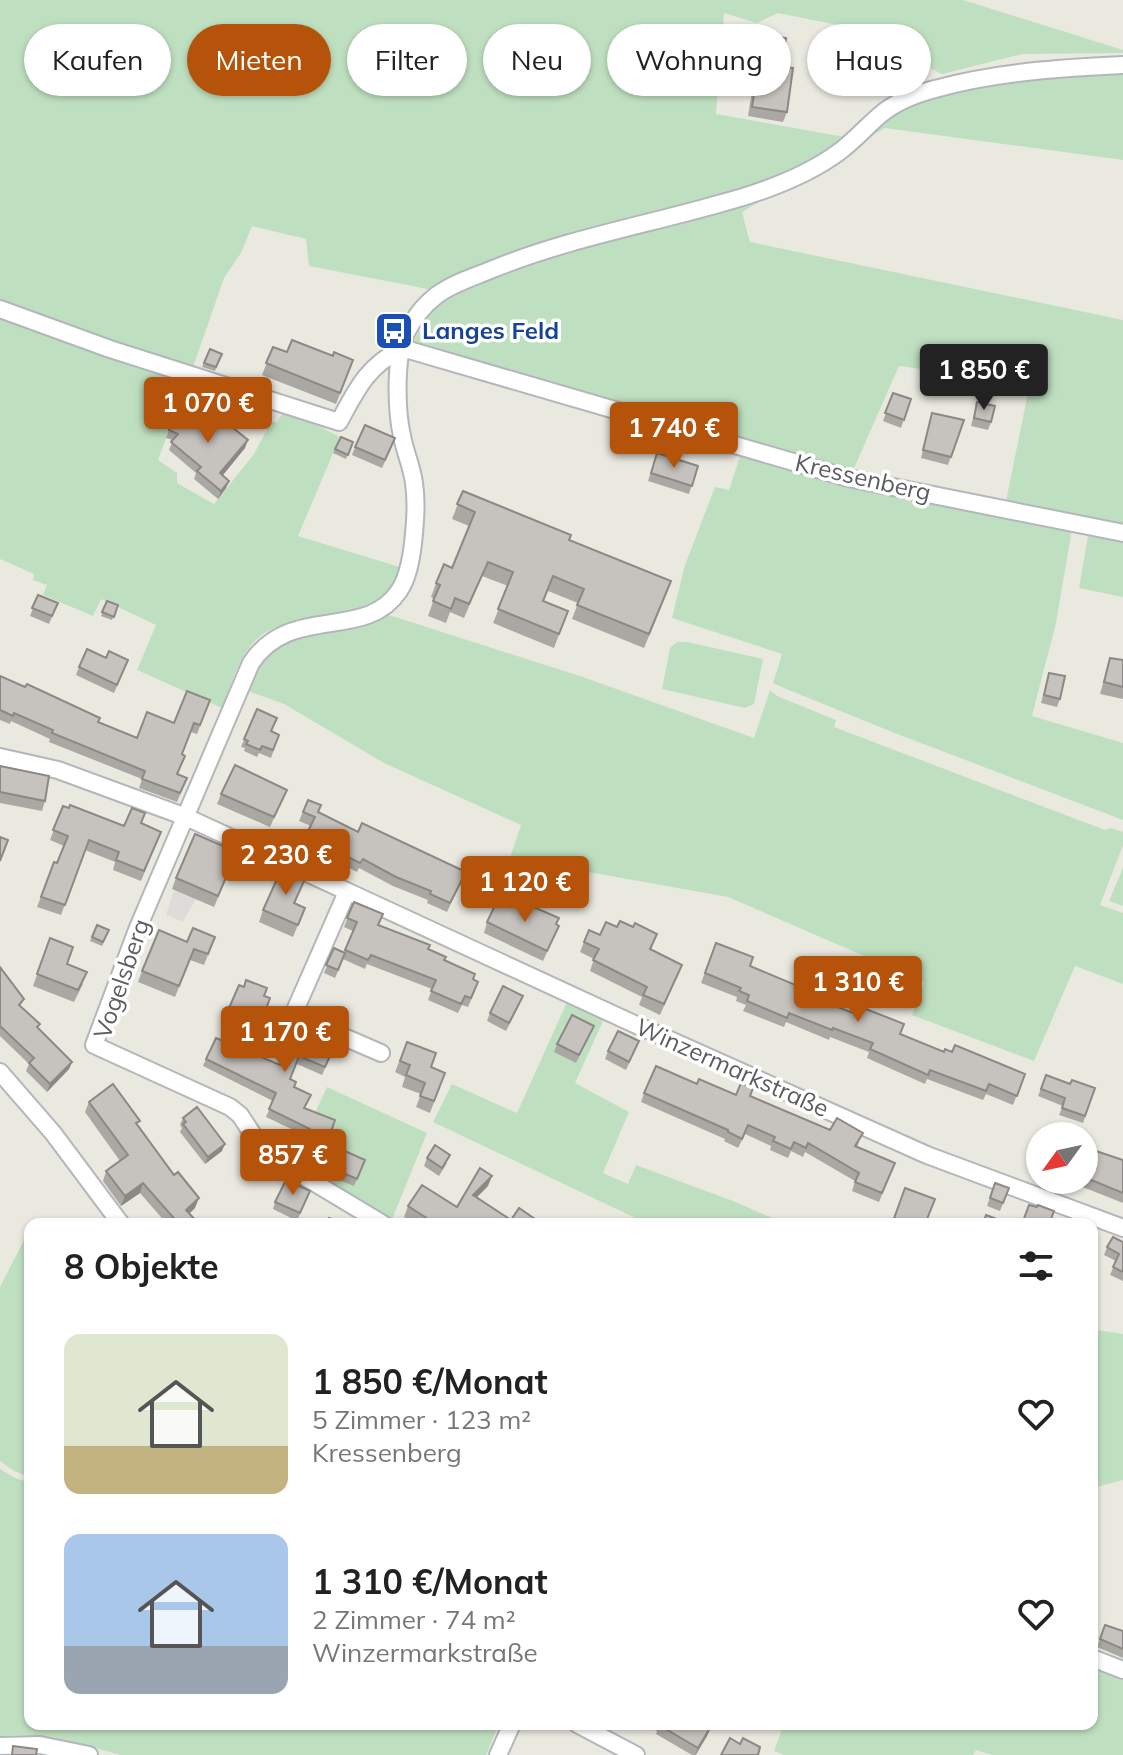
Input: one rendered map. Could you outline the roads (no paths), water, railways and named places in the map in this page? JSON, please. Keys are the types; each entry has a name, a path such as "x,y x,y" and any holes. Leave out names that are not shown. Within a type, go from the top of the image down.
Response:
{"street":[{"path":"186,817 243,677 260,650 273,638 286,632 372,613 392,601 403,586 412,553 416,509 413,476 400,424 398,399 402,348 413,321 425,306 445,290 559,244 768,189 838,153 882,113 911,97 960,83 1030,71 1123,65"},
{"path":"0,309 140,359 339,422 366,373 402,348"},
{"name":"Kressenberg","path":"402,348 848,478 1123,533"},
{"name":"Winzermarkstraße","path":"0,757 58,770 186,817 927,1155 1096,1218"},
{"name":"Vogelsberg","path":"186,817 137,930 94,1045 230,1107 245,1122 265,1153 373,1218"},
{"path":"347,892 293,1015 381,1053"},
{"path":"0,1072 53,1133 117,1218"},
{"name":"Winzermarkstraße","path":"1098,1219 1123,1228"},
{"path":"1098,1660 1123,1670"},
{"path":"498,1755 509,1730"},
{"path":"588,1730 636,1755"},
{"path":"0,1746 40,1745 89,1755"}],"place":[{"name":"Langes Feld","path":"394,331"}]}
